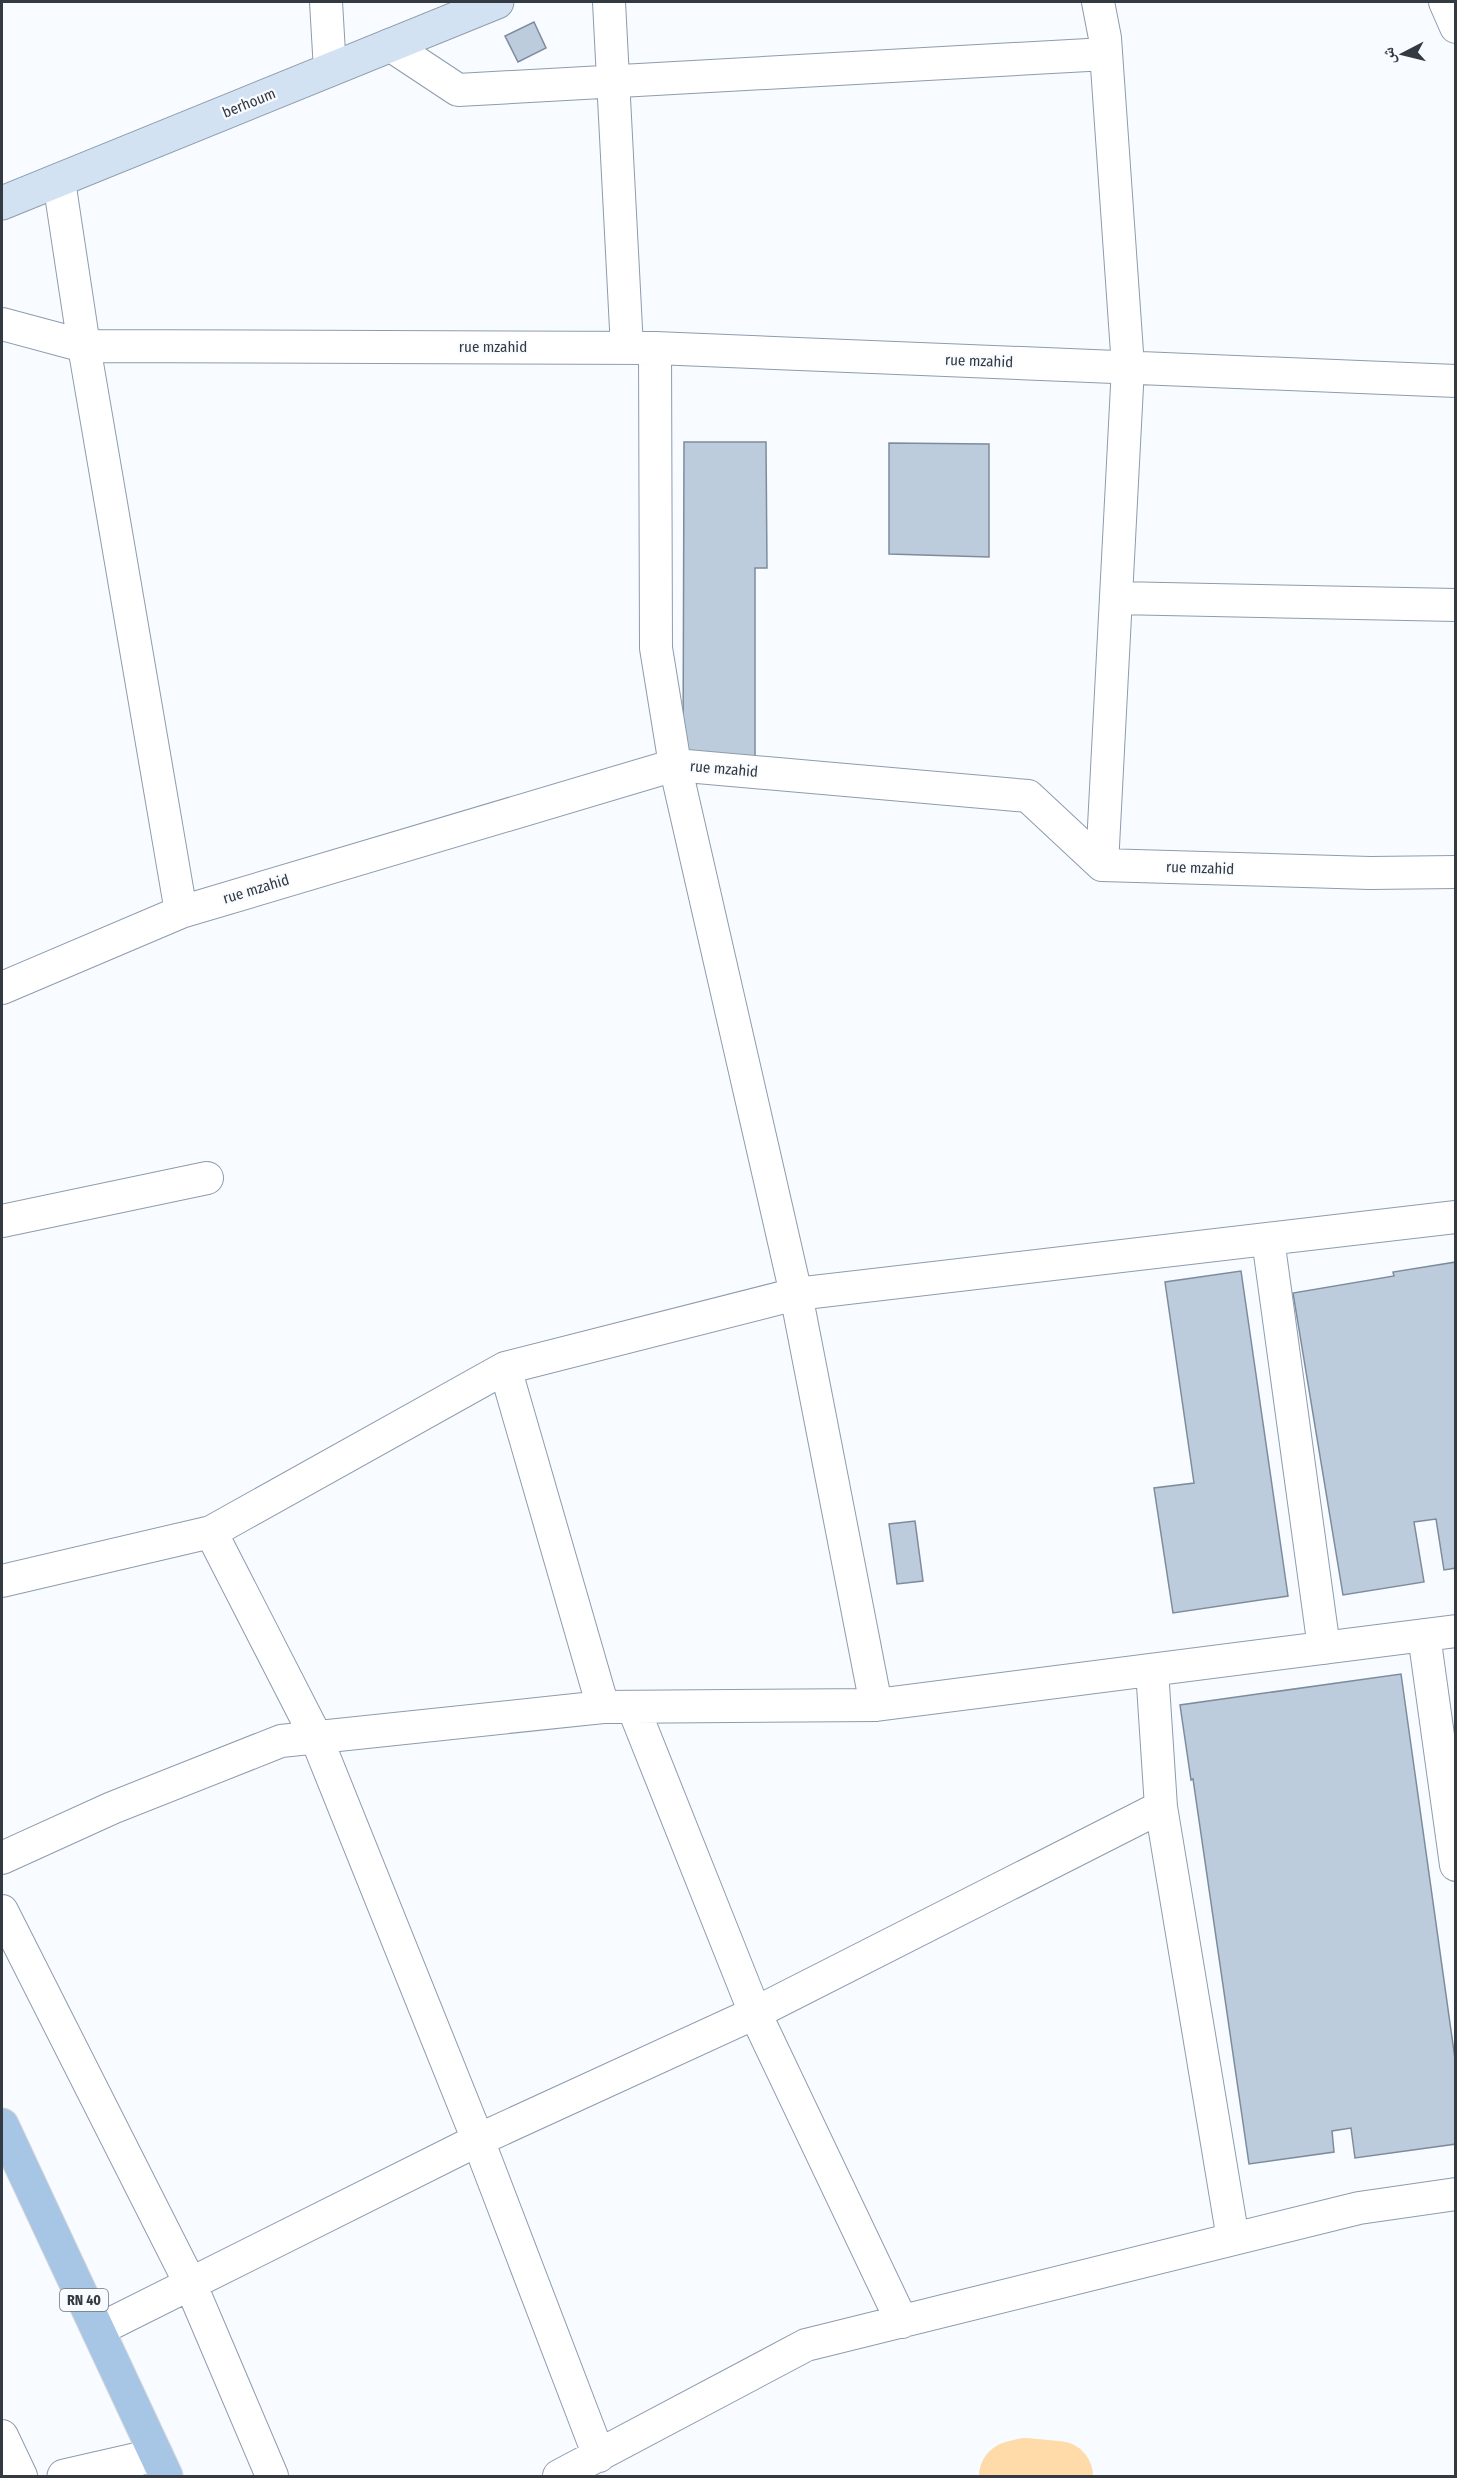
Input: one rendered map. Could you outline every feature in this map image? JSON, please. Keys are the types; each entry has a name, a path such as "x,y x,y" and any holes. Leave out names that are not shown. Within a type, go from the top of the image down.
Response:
{"main road":[{"name":"berhoum","path":"2,203 496,2"},
{"name":"RN 40","path":"2,2124 161,2466"}],"street":[{"path":"326,2 330,70"},
{"path":"609,2 613,80 641,348 656,648 675,765 796,1294 876,1705"},
{"path":"1102,866 1128,367 1106,54 1098,2 1103,2"},
{"path":"1446,2 1455,27"},
{"path":"390,45 458,90 1106,54"},
{"path":"59,181 84,346 181,912"},
{"name":"rue mzahid","path":"2,324 84,346 641,348 1455,381"},
{"path":"1116,598 1455,605"},
{"name":"rue mzahid","path":"2,988 181,912 675,765 1028,796 1102,866 1370,873 1455,872"},
{"path":"2,1221 207,1178"},
{"path":"2,1581 211,1532 505,1368 796,1294 1455,1216"},
{"path":"1268,1239 1324,1648"},
{"path":"505,1368 618,1707 755,2013 902,2322"},
{"path":"211,1532 316,1737 478,2139 599,2456"},
{"path":"2,1858 112,1808 281,1741 618,1707 876,1705 1455,1631"},
{"path":"1424,1635 1455,1865"},
{"path":"1152,1670 1161,1807 1233,2240"},
{"path":"98,2330 478,2139 755,2013 1161,1807"},
{"path":"2,1911 190,2283 272,2476"},
{"path":"559,2476 806,2345 1359,2208 1455,2193"},
{"path":"2,2436 21,2476"},
{"path":"64,2476 161,2466"}],"building":[{"path":"534,22 546,48 518,62 505,36"},
{"path":"684,442 766,442 767,568 755,568 755,761 683,761"},
{"path":"889,443 989,444 989,557 889,554"},
{"path":"1456,1262 1456,1568 1444,1570 1436,1519 1414,1522 1424,1582 1343,1595 1293,1293 1394,1276 1393,1272"},
{"path":"1241,1271 1288,1596 1173,1613 1154,1488 1194,1483 1165,1282"},
{"path":"915,1521 923,1581 897,1584 889,1524"},
{"path":"1401,1674 1456,2066 1456,2144 1355,2158 1351,2128 1332,2131 1334,2152 1249,2164 1193,1779 1191,1780 1180,1705"}],"waterway":[{"path":"1014,2476 1026,2473 1058,2476"}]}
